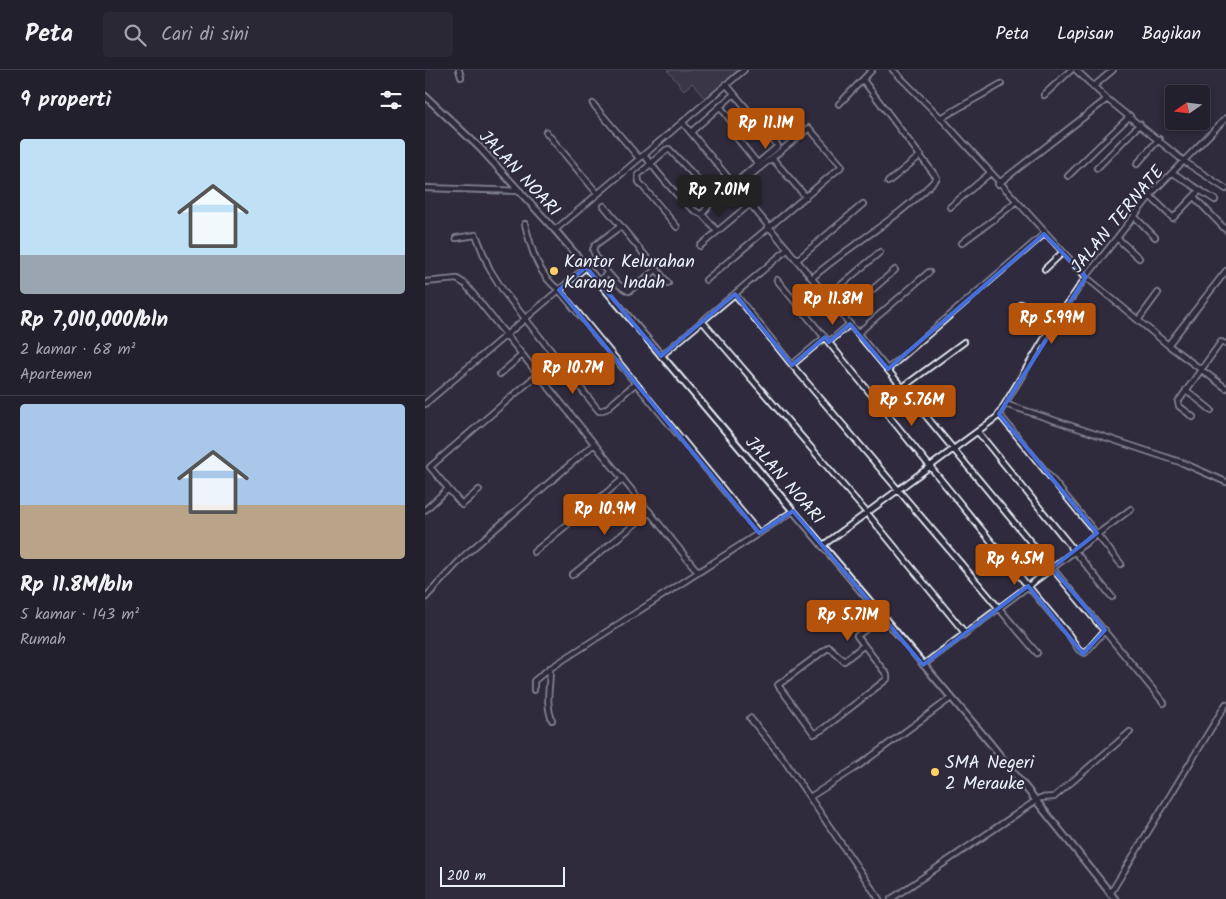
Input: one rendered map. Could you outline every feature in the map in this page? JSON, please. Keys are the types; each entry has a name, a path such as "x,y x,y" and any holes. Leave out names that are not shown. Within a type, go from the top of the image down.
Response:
{"street":[{"path":"459,70 461,77"},
{"path":"555,230 744,70"},
{"path":"839,104 872,70"},
{"path":"1044,96 1071,70"},
{"path":"1076,70 1107,99 1159,139 1185,162 1226,189"},
{"path":"1093,87 1113,70"},
{"path":"896,71 941,118 1044,234 1086,277 1169,345 1226,388"},
{"path":"812,278 851,246 906,208 935,180 935,174 863,80"},
{"path":"941,118 1001,84"},
{"path":"727,85 778,146 735,186"},
{"path":"691,132 733,93"},
{"name":"JALAN NOARI","path":"425,96 480,148 555,230 883,616 1115,899"},
{"path":"998,184 1107,99"},
{"path":"593,104 641,157 651,164 691,208 697,213 702,214 717,231"},
{"path":"721,106 733,124 732,132 758,164"},
{"path":"1068,176 1130,116"},
{"name":"JALAN TERNATE","path":"823,546 999,414 1049,331 1086,277 1150,196 1226,118"},
{"path":"683,123 1105,630 1163,704"},
{"path":"1097,168 1140,124"},
{"path":"706,280 842,167 812,129 808,128 735,186"},
{"path":"546,132 597,193"},
{"path":"1137,164 1159,139"},
{"path":"677,227 637,180 638,175 668,149 672,150 712,194 711,203 702,214"},
{"path":"888,182 921,155"},
{"path":"772,158 807,197"},
{"path":"1173,173 1215,200"},
{"path":"950,207 989,174"},
{"path":"425,188 520,191"},
{"path":"1150,196 1173,218 1199,191"},
{"path":"1194,197 1226,230"},
{"path":"962,243 981,228 995,222 1015,202"},
{"path":"701,246 750,204"},
{"path":"797,260 863,204"},
{"path":"604,206 668,283"},
{"path":"1134,216 1155,236"},
{"path":"525,224 536,260 550,282 559,290 759,533"},
{"path":"621,226 595,245 593,250 608,273 625,290 629,291 657,269"},
{"path":"888,369 1044,234"},
{"path":"456,238 476,235 489,268 525,320 599,411 605,409 635,384"},
{"path":"1117,238 1139,258"},
{"path":"661,356 788,249"},
{"path":"827,297 881,252"},
{"path":"1045,269 1063,252"},
{"path":"425,404 586,267"},
{"path":"843,315 895,270"},
{"path":"1169,345 1226,271"},
{"path":"858,333 929,272"},
{"path":"598,282 608,273"},
{"path":"1220,279 1226,283"},
{"path":"425,282 461,280 698,572"},
{"path":"777,280 1083,654 1105,630"},
{"path":"1139,319 1158,293"},
{"path":"735,294 792,365 1037,653"},
{"path":"1021,304 1049,331"},
{"path":"702,321 867,513 965,633"},
{"path":"829,342 850,324"},
{"path":"792,365 825,337"},
{"path":"1193,417 1177,404 1221,341 1226,344"},
{"path":"903,387 964,342"},
{"path":"500,374 522,355"},
{"path":"479,490 462,505 430,467 537,375"},
{"path":"1186,390 1211,410"},
{"path":"1005,404 1183,463 1226,482"},
{"path":"999,414 1121,564"},
{"path":"977,432 1112,597"},
{"path":"425,598 465,555 594,444"},
{"path":"534,552 623,479"},
{"path":"425,510 448,489"},
{"path":"923,665 1131,508"},
{"path":"534,690 533,683 535,679 549,668 793,511"},
{"path":"572,575 650,512"},
{"path":"863,646 844,661 829,647 779,683 779,687 814,734 887,679 887,675 863,646 857,635 883,616"},
{"path":"549,668 550,688 547,705 552,720"},
{"path":"810,797 857,766 951,698"},
{"path":"1111,894 1226,704"},
{"path":"750,718 782,757 879,899"},
{"path":"891,899 1042,797 1054,797 1130,732"}],"highlighted area":[{"path":"1044,234 1086,277 999,414 1097,533 1052,568 1105,630 1083,654 1028,586 923,665 793,511 759,533 559,290 586,267 661,356 735,294 792,365 825,337 829,342 850,324 888,369"}],"shaded area":[{"path":"667,70 738,70 705,99 692,83 684,90"}],"place":[{"name":"Kantor Kelurahan Karang Indah","path":"554,271"},
{"name":"SMA Negeri 2 Merauke","path":"935,772"}]}
